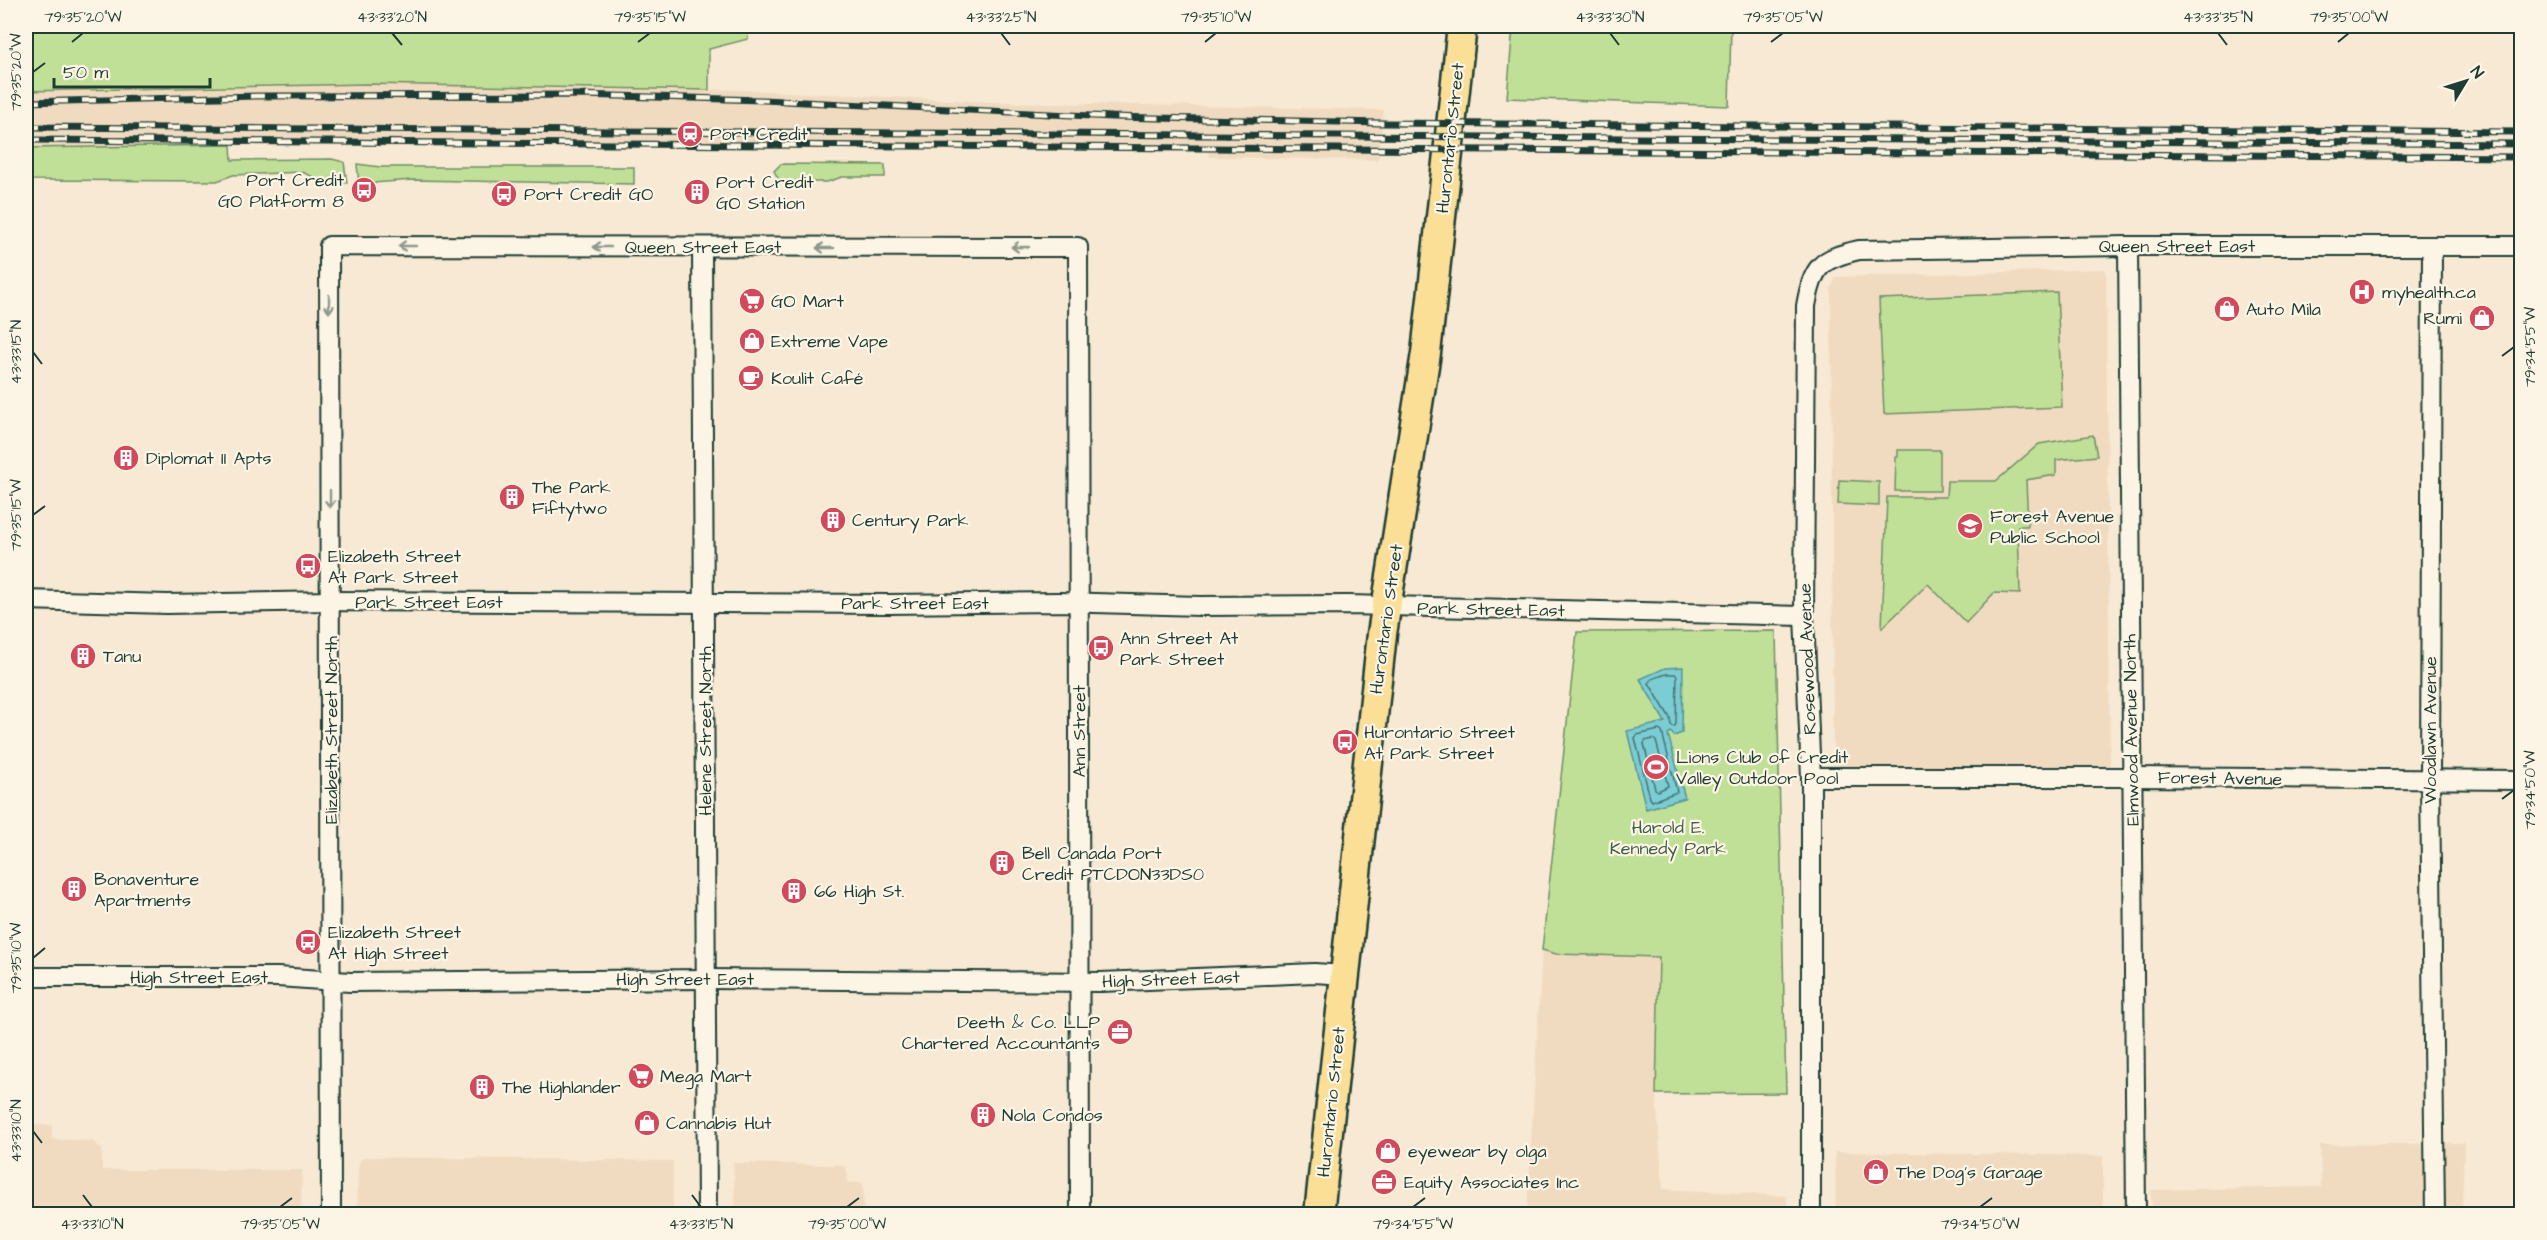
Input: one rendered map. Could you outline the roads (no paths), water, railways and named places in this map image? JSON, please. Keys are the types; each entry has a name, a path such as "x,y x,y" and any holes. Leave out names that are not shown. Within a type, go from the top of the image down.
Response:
{"main road":[{"name":"Hurontario Street","path":"1319,1215 1386,606 1426,353 1462,26"}],"street":[{"name":"Queen Street East","path":"329,246 1078,247"},
{"name":"Elizabeth Street North","path":"329,246 331,1215"},
{"name":"Queen Street East","path":"1832,256 1859,250 2128,246 2522,246"},
{"name":"Elmwood Avenue North","path":"2128,246 2136,1215"},
{"name":"Woodlawn Avenue","path":"2432,246 2430,781 2435,1215"},
{"name":"Ann Street","path":"1078,247 1080,1215"},
{"name":"Helene Street North","path":"702,248 707,1215"},
{"name":"Rosewood Avenue","path":"1811,1215 1811,777 1804,616 1806,306 1815,271 1832,256"},
{"name":"Park Street East","path":"26,600 167,604 331,601 1079,603 1386,606 1804,616"},
{"name":"Forest Avenue","path":"1811,777 2522,780"},
{"name":"High Street East","path":"26,977 278,977 350,982 706,979 1080,982 1314,974 1345,975"}],"water":[{"name":"Lions Club of Credit Valley Outdoor Pool","path":"1683,667 1682,733 1674,736 1671,732 1668,734 1685,798 1646,809 1627,731 1665,722 1640,679 1665,668"}],"railway":[{"path":"26,102 257,96 578,95 763,100 1112,117 1382,123 2522,132"},
{"path":"26,127 2522,144"},
{"path":"26,140 2522,157"}],"place":[{"name":"Port Credit","path":"690,134"},
{"name":"Port Credit GO Platform 8","path":"364,190"},
{"name":"Port Credit GO Station","path":"697,192"},
{"name":"Port Credit GO","path":"504,194"},
{"name":"myhealth.ca","path":"2362,292"},
{"name":"GO Mart","path":"752,301"},
{"name":"Auto Mila","path":"2227,309"},
{"name":"Rumi","path":"2482,318"},
{"name":"Extreme Vape","path":"752,341"},
{"name":"Koulit Café","path":"751,378"},
{"name":"Diplomat II Apts","path":"126,458"},
{"name":"The Park Fiftytwo","path":"512,497"},
{"name":"Century Park","path":"833,520"},
{"name":"Forest Avenue Public School","path":"1970,526"},
{"name":"Elizabeth Street At Park Street","path":"308,566"},
{"name":"Ann Street At Park Street","path":"1101,648"},
{"name":"Tanu","path":"83,656"},
{"name":"Hurontario Street At Park Street","path":"1345,742"},
{"name":"Lions Club of Credit Valley Outdoor Pool","path":"1656,767"},
{"name":"Bell Canada Port Credit PTCDON33DS0","path":"1002,863"},
{"name":"Bonaventure Apartments","path":"74,889"},
{"name":"66 High St.","path":"794,891"},
{"name":"Elizabeth Street At High Street","path":"308,942"},
{"name":"Deeth & Co. LLP Chartered Accountants","path":"1120,1032"},
{"name":"Mega Mart","path":"641,1076"},
{"name":"The Highlander","path":"482,1087"},
{"name":"Nola Condos","path":"983,1115"},
{"name":"Cannabis Hut","path":"647,1123"},
{"name":"eyewear by olga","path":"1388,1151"},
{"name":"The Dog's Garage","path":"1876,1172"},
{"name":"Equity Associates Inc","path":"1384,1182"}],"park label":[{"name":"Harold E. Kennedy Park","path":"1668,837"}]}
